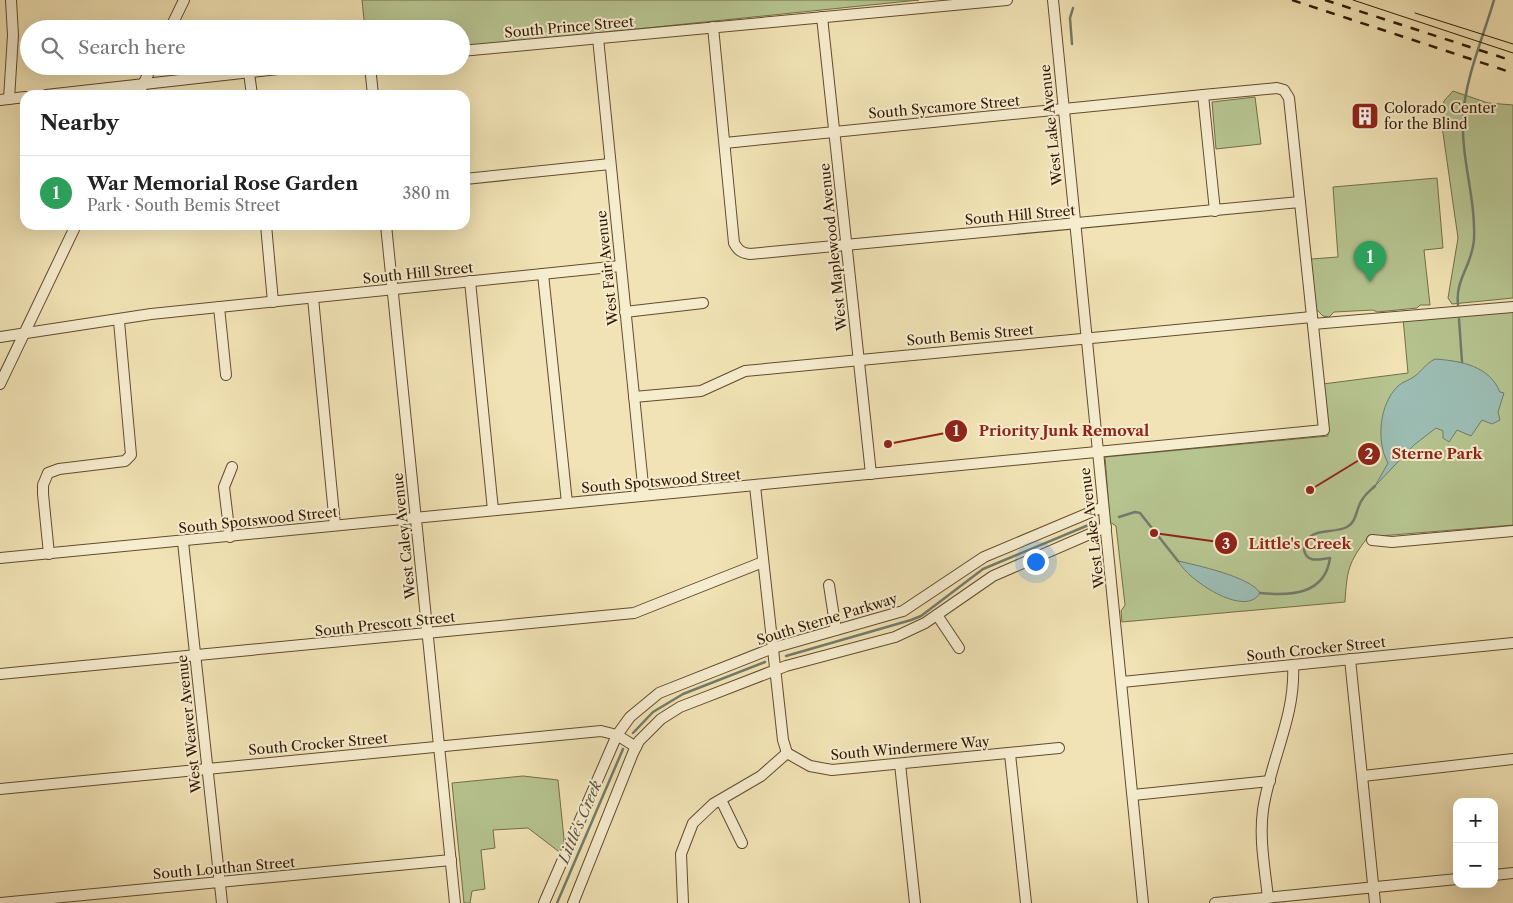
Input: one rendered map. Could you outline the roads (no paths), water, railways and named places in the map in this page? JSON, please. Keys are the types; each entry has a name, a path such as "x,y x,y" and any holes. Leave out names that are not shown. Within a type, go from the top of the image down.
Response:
{"street":[{"path":"10,0 13,35 4,99 20,97"},
{"path":"174,20 184,0"},
{"name":"South Prince Street","path":"470,50 1007,0"},
{"name":"West Lake Avenue","path":"1053,0 1143,903"},
{"name":"West Maplewood Avenue","path":"822,17 870,474"},
{"path":"713,26 725,142"},
{"name":"West Fair Avenue","path":"598,38 644,496"},
{"path":"140,90 148,75"},
{"path":"140,90 236,75"},
{"path":"249,75 251,90"},
{"path":"371,75 372,90"},
{"name":"South Sycamore Street","path":"725,142 1278,88 1284,90 1289,98 1300,202"},
{"path":"1203,95 1215,211"},
{"name":"South Hill Street","path":"725,142 734,243 737,249 743,253 750,254 1300,202"},
{"path":"470,178 610,164"},
{"path":"1300,202 1313,320"},
{"path":"0,384 74,230"},
{"path":"266,230 273,302"},
{"name":"West Caley Avenue","path":"387,230 455,903"},
{"name":"South Hill Street","path":"0,337 24,335 39,330 119,321 151,314 620,266"},
{"path":"543,274 567,503"},
{"path":"470,281 493,510"},
{"path":"313,298 336,525"},
{"path":"625,312 703,303"},
{"path":"219,307 226,375"},
{"name":"South Bemis Street","path":"634,397 701,391 744,371 858,358 1313,320 1513,307"},
{"name":"South Spotswood Street","path":"0,558 183,542 336,525 1324,430 1313,320"},
{"path":"49,554 43,494 43,485 48,473 59,469 121,462 129,459 132,454 119,321"},
{"path":"230,537 224,487 232,467"},
{"path":"683,903 680,866 683,843 698,819 721,800 752,783 787,753 783,740 755,486"},
{"name":"South Sterne Parkway","path":"544,903 617,735 630,717 659,693 773,648 903,611 984,557 1103,507"},
{"path":"572,903 636,747 661,720 680,707 775,670 895,637 925,623 993,576 1106,528"},
{"path":"1372,540 1392,542 1513,531"},
{"name":"West Weaver Avenue","path":"183,542 222,903"},
{"name":"South Prescott Street","path":"0,674 634,613 763,562"},
{"path":"828,586 836,630"},
{"path":"937,615 959,648"},
{"name":"South Crocker Street","path":"1122,682 1513,643"},
{"path":"1350,659 1375,903"},
{"path":"1268,898 1262,821 1270,782 1292,704 1293,665"},
{"name":"South Crocker Street","path":"0,789 601,731 617,735 636,747"},
{"name":"South Windermere Way","path":"787,753 810,766 822,769 900,764 1059,748"},
{"path":"1010,754 1026,903"},
{"path":"1363,776 1513,759"},
{"path":"900,764 915,903"},
{"path":"1133,795 1270,782"},
{"path":"721,800 742,843"},
{"name":"South Louthan Street","path":"0,903 451,860"},
{"path":"1498,875 1513,873"},
{"path":"1215,903 1453,879"}],"water":[{"path":"1435,359 1465,363 1489,376 1500,392 1504,393 1498,412 1500,420 1492,424 1482,420 1471,436 1457,430 1449,442 1443,438 1443,431 1436,428 1414,445 1375,486 1388,463 1384,454 1381,434 1381,423 1387,403 1398,386 1415,376"},
{"path":"1178,561 1235,577 1255,587 1260,593 1253,600 1242,601 1217,594 1192,577 1183,569"}],"waterway":[{"name":"Little's Creek","path":"1458,305 1459,288 1473,249 1474,240 1473,209 1464,149 1464,103 1471,73 1494,0"},
{"path":"1072,44 1070,18 1073,8"},
{"name":"Little's Creek","path":"1459,319 1462,362"},
{"name":"Little's Creek","path":"1260,593 1294,593 1314,586 1321,580 1327,570 1330,558 1311,559 1304,550 1306,542 1315,534 1341,529 1350,525 1363,498 1375,486"},
{"name":"Little's Creek","path":"1119,517 1135,512 1140,513 1178,561"},
{"name":"Little's Creek","path":"786,656 921,616 983,569 1091,524"},
{"name":"Little's Creek","path":"633,733 653,712 683,694 765,662"},
{"name":"Little's Creek","path":"557,903 623,749"}],"tram line":[{"path":"1353,0 1513,53"},
{"path":"1415,13 1513,44"}],"railway":[{"path":"1292,0 1513,73"},
{"path":"1325,0 1513,61"}],"place":[{"name":"Colorado Center for the Blind","path":"1365,116"},
{"name":"War Memorial Rose Garden","path":"1370,282"},
{"name":"Priority Junk Removal","path":"888,444"},
{"name":"Sterne Park","path":"1310,490"},
{"name":"Little's Creek","path":"1154,533"}]}
